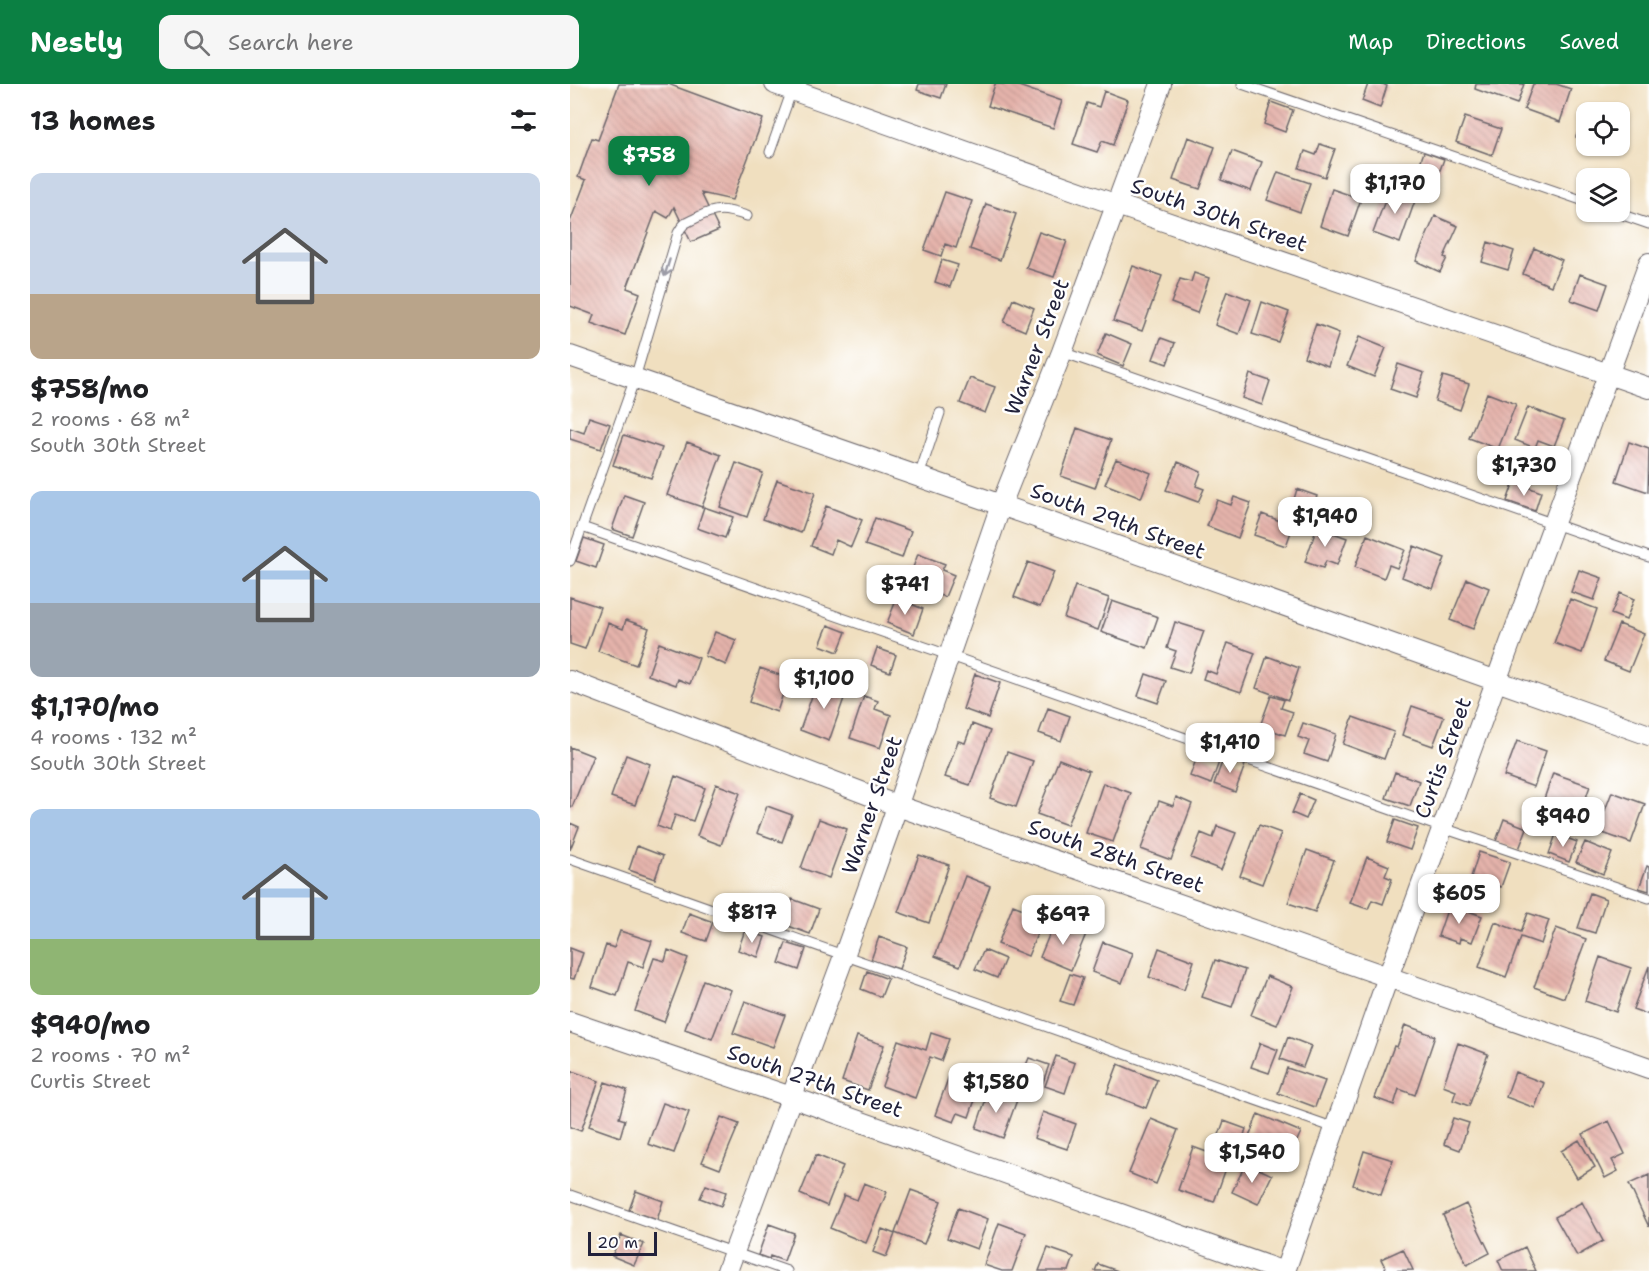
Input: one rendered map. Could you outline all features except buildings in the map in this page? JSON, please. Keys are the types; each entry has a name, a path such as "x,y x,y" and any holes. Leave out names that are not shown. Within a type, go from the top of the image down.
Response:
{"street":[{"name":"Warner Street","path":"727,1271 898,806 1002,505 1062,352 1161,84"},
{"name":"South 30th Street","path":"783,87 1117,205 1649,388"},
{"name":"Curtis Street","path":"1275,1270 1335,1128 1649,263"},
{"name":"South 29th Street","path":"570,356 1002,505 1649,735"},
{"name":"South 28th Street","path":"570,681 898,806 1649,1068"},
{"name":"South 27th Street","path":"570,1022 791,1097 1275,1270"}],"lane":[{"path":"1242,84 1576,198"},
{"path":"770,152 783,87"},
{"path":"570,561 635,378 678,233 683,224 710,211 731,211 747,216"},
{"path":"1630,217 1649,224"},
{"path":"1062,352 1649,557"},
{"path":"919,476 940,413"},
{"path":"582,527 1649,898"},
{"path":"570,860 1335,1128"},
{"path":"570,1195 787,1271"}]}
